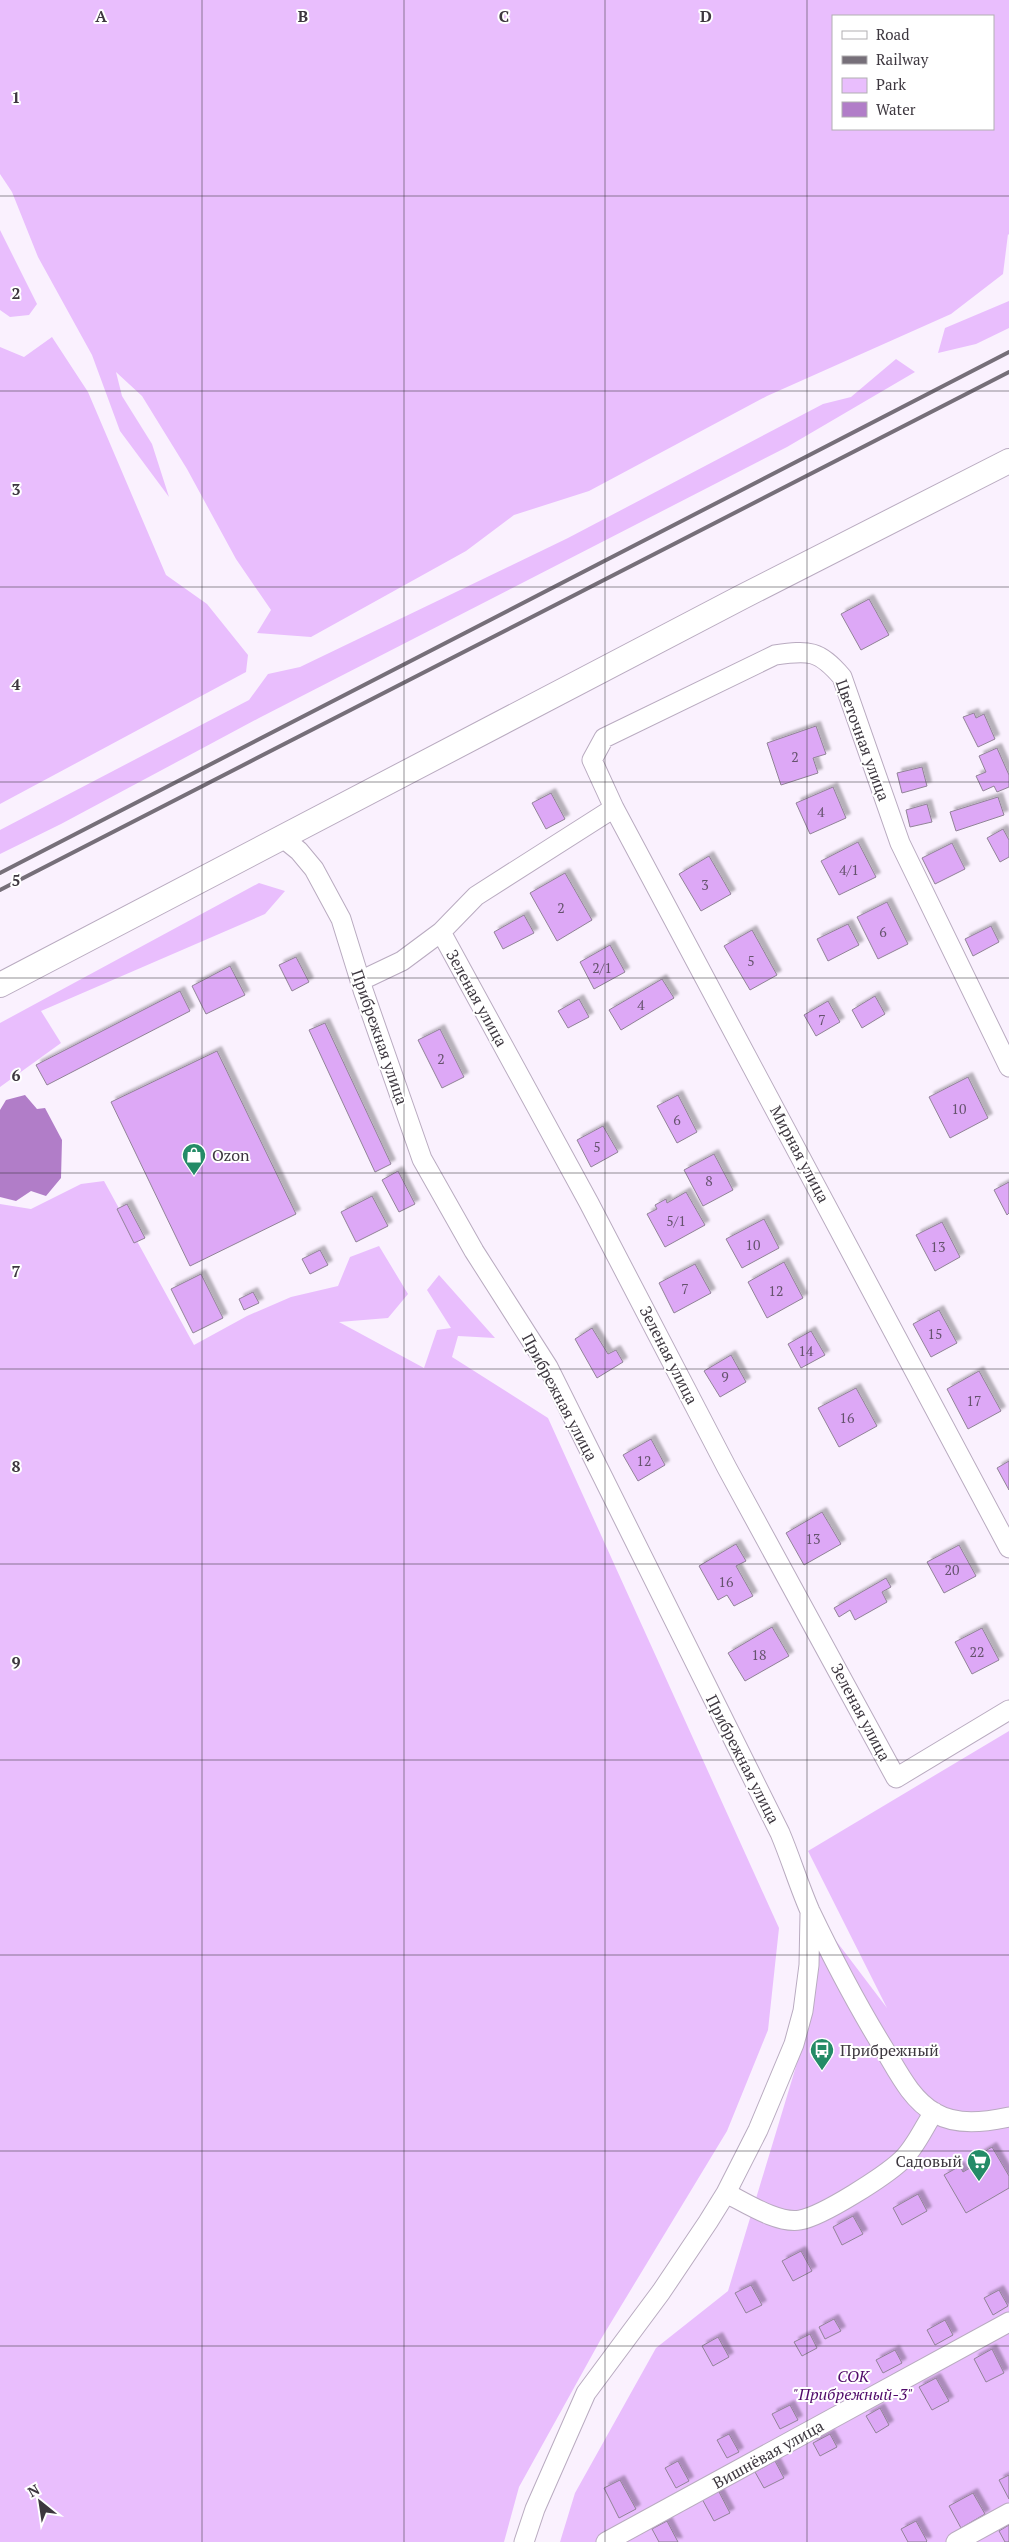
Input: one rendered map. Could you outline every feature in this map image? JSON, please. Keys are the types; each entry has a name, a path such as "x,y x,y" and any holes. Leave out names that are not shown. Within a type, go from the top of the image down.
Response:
{"street":[{"path":"0,985 748,594 1009,461"},
{"name":"Цветочная улица","path":"592,760 604,738 775,655 804,651 828,660 842,678 900,843 1009,1067"},
{"name":"Мирная улица","path":"592,760 614,808 1009,1548"},
{"path":"360,981 402,961 441,932 476,896 614,808"},
{"name":"Прибрежная улица","path":"282,838 299,851 314,869 331,897 341,918 360,981 422,1159 474,1251 548,1367 780,1833 810,1910 865,2017 906,2086 920,2102 934,2112 948,2120 970,2122 1009,2117"},
{"name":"Зеленая улица","path":"441,932 590,1203 727,1468 896,1778 1009,1710"},
{"path":"524,2542 535,2509 586,2393 661,2292 726,2193 758,2130 794,2044 803,2011 808,1974 810,1910"},
{"path":"726,2193 770,2215 799,2220 822,2211 889,2170 903,2158 934,2112"},
{"name":"Вишнёвая улица","path":"606,2542 1009,2322"},
{"path":"956,2542 1009,2513"}],"green space":[{"path":"0,0 1009,0 1009,235 1003,274 951,314 767,396 589,491 514,515 466,551 311,637 257,633 271,610 236,559 187,469 142,396 116,372 122,396 152,444 169,497 120,431 92,355 38,257 12,192 0,174"},
{"path":"0,230 37,304 29,315 10,317 0,310"},
{"path":"1009,301 1009,328 976,344 938,353 945,328"},
{"path":"52,337 88,392 166,575 207,604 248,655 246,672 0,804 0,347 24,357"},
{"path":"896,359 915,372 787,447 259,718 61,824 0,854 0,830 249,700 268,674 300,667 568,538 823,404 851,397"},
{"path":"259,883 285,891 265,914 41,1011 61,1043 0,1087 0,1023"},
{"path":"104,1181 194,1345 247,1316 291,1297 338,1286 350,1257 379,1246 408,1294 388,1318 339,1322 424,1368 437,1330 451,1328 427,1290 439,1275 495,1338 458,1336 452,1357 548,1418 779,1928 768,2030 727,2131 601,2339 519,2487 504,2542 0,2542 0,1204 31,1209 81,1184"},
{"name":"СОК \"Прибрежный-3\"","path":"1009,1731 1009,2542 560,2542 575,2493 656,2348 728,2291 807,2030 818,1917 887,2008 808,1851"}],"water":[{"path":"25,1095 37,1109 45,1108 62,1140 61,1178 46,1196 31,1191 16,1201 0,1197 0,1110 6,1100"}],"building":[{"path":"869,599 889,635 861,650 841,614"},
{"path":"974,713 976,718 984,714 995,739 978,747 963,717"},
{"path":"816,726 826,754 813,758 818,773 781,785 767,743"},
{"path":"997,748 1009,775 1009,787 997,792 994,786 983,791 976,776 986,772 979,756"},
{"path":"922,767 927,786 902,793 897,773"},
{"path":"833,787 846,818 810,834 796,803"},
{"path":"551,793 565,819 546,829 532,803"},
{"path":"998,797 1004,815 956,831 950,812"},
{"path":"927,804 932,822 910,827 906,810"},
{"path":"1003,829 1009,840 1009,857 1000,862 987,838"},
{"path":"858,842 876,877 839,895 821,861"},
{"path":"952,843 965,869 935,884 922,858"},
{"path":"709,856 731,894 701,911 679,874"},
{"path":"565,873 592,920 557,941 530,893"},
{"path":"887,902 908,944 878,959 857,917"},
{"path":"524,915 534,933 503,949 494,932"},
{"path":"848,924 859,945 828,961 817,939"},
{"path":"991,926 999,942 973,956 965,939"},
{"path":"752,930 777,975 750,990 724,946"},
{"path":"610,945 625,972 594,989 580,962"},
{"path":"296,957 309,982 292,991 279,965"},
{"path":"230,966 245,995 206,1014 192,986"},
{"path":"662,979 674,998 621,1030 609,1010"},
{"path":"180,991 190,1011 47,1085 36,1065"},
{"path":"875,996 885,1014 862,1028 852,1010"},
{"path":"579,999 589,1017 568,1028 558,1011"},
{"path":"828,1001 840,1022 816,1036 804,1015"},
{"path":"325,1023 391,1164 375,1172 309,1030"},
{"path":"440,1029 464,1077 442,1088 418,1040"},
{"path":"217,1051 296,1214 190,1266 111,1102"},
{"path":"968,1077 988,1118 950,1138 929,1097"},
{"path":"678,1095 697,1132 677,1143 657,1106"},
{"path":"603,1126 618,1152 591,1167 577,1140"},
{"path":"714,1154 733,1190 703,1206 684,1170"},
{"path":"398,1171 415,1204 399,1212 382,1180"},
{"path":"1009,1182 1009,1213 1007,1215 994,1190"},
{"path":"686,1192 705,1225 665,1247 647,1214 657,1209 655,1205 666,1199 667,1203"},
{"path":"372,1196 388,1226 356,1242 341,1212"},
{"path":"127,1204 145,1238 134,1243 117,1209"},
{"path":"764,1219 779,1248 742,1268 726,1239"},
{"path":"942,1222 960,1257 935,1271 916,1235"},
{"path":"320,1250 328,1265 310,1274 302,1259"},
{"path":"784,1262 803,1298 767,1318 748,1282"},
{"path":"695,1264 711,1293 674,1313 659,1283"},
{"path":"201,1274 223,1318 193,1333 171,1289"},
{"path":"253,1292 259,1303 244,1310 239,1299"},
{"path":"939,1310 957,1343 931,1357 913,1324"},
{"path":"592,1328 608,1354 616,1350 623,1362 597,1378 575,1339"},
{"path":"811,1331 825,1355 801,1368 788,1344"},
{"path":"731,1355 746,1382 720,1397 704,1371"},
{"path":"979,1371 1001,1411 968,1429 947,1389"},
{"path":"856,1388 877,1426 839,1447 818,1408"},
{"path":"651,1439 665,1465 638,1481 623,1455"},
{"path":"1009,1461 1009,1490 997,1468"},
{"path":"822,1512 841,1544 804,1565 786,1533"},
{"path":"736,1544 746,1561 736,1566 753,1596 734,1606 727,1595 718,1600 699,1566"},
{"path":"959,1545 976,1576 944,1593 927,1562"},
{"path":"886,1578 891,1587 882,1592 887,1602 855,1620 850,1610 839,1617 834,1608"},
{"path":"772,1627 789,1656 745,1681 728,1653"},
{"path":"982,1628 999,1660 972,1674 955,1642"},
{"name":"Садовый","path":"992,2147 1009,2176 1009,2188 966,2213 944,2175 960,2166 963,2172 980,2162 977,2156"},
{"path":"918,2194 927,2211 902,2225 893,2208"},
{"path":"853,2216 863,2234 842,2245 833,2227"},
{"path":"801,2251 812,2271 793,2281 782,2261"},
{"path":"751,2285 762,2305 746,2313 735,2293"},
{"path":"999,2290 1008,2306 993,2315 984,2298"},
{"path":"834,2319 841,2331 825,2339 819,2327"},
{"path":"945,2320 953,2335 935,2345 927,2330"},
{"path":"810,2334 817,2348 802,2356 794,2342"},
{"path":"718,2337 729,2357 713,2366 702,2346"},
{"path":"992,2349 1004,2373 986,2382 974,2359"},
{"path":"895,2350 902,2363 883,2373 876,2360"},
{"path":"936,2378 949,2401 932,2410 919,2387"},
{"path":"790,2405 798,2420 780,2429 772,2414"},
{"path":"880,2408 889,2425 876,2433 866,2416"},
{"path":"729,2434 739,2452 727,2458 717,2440"},
{"path":"830,2434 837,2447 820,2456 813,2443"},
{"path":"678,2461 689,2481 676,2488 665,2468"},
{"path":"775,2461 784,2478 764,2488 755,2472"},
{"path":"1009,2475 1009,2499 999,2480"},
{"path":"620,2480 636,2509 619,2518 604,2488"},
{"path":"718,2490 730,2513 714,2521 702,2499"},
{"path":"973,2493 985,2514 961,2528 949,2506"},
{"path":"667,2521 678,2542 659,2542 652,2529"},
{"path":"916,2521 926,2542 908,2542 901,2529"},
{"path":"1009,2525 1009,2542 1005,2542 999,2531"}],"railway":[{"path":"0,873 1009,352"},
{"path":"0,890 1009,372"}],"place":[{"name":"Ozon","path":"194,1176"},
{"name":"Прибрежный","path":"822,2071"},
{"name":"Садовый","path":"979,2182"}]}
